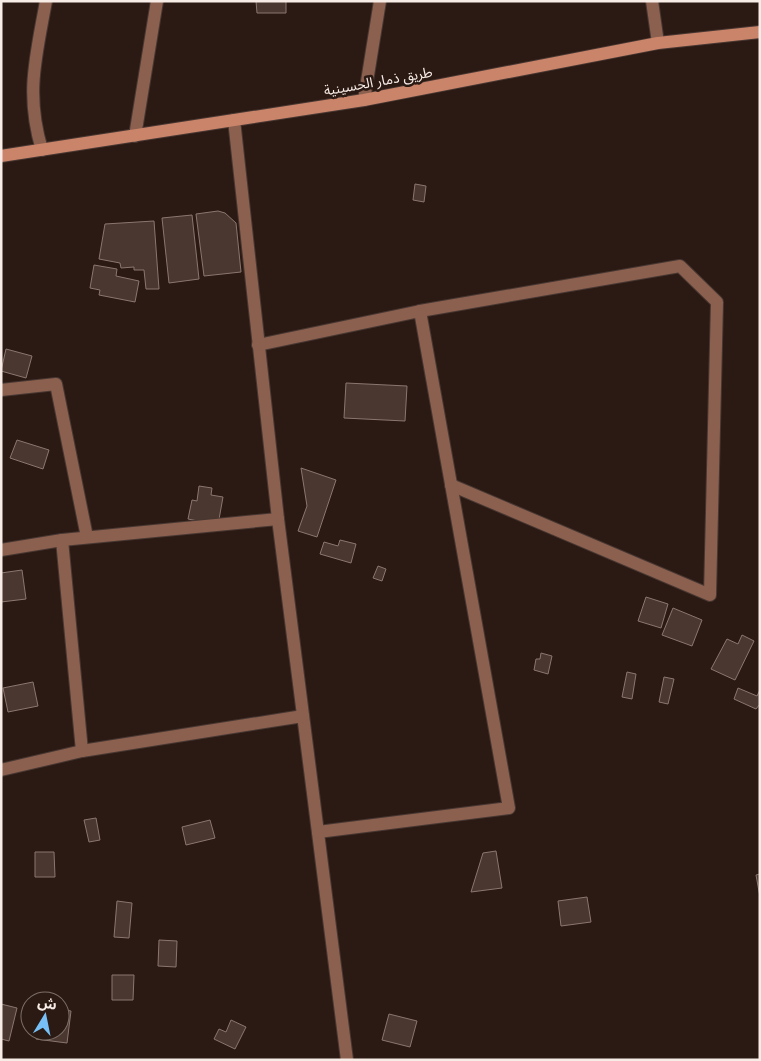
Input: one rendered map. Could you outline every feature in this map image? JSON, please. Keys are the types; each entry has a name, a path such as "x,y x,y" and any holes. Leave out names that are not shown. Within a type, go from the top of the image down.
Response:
{"main road":[{"name":"طريق ذمار الحسينية","path":"1,156 364,100 658,43 760,32"}],"street":[{"path":"42,150 33,112 32,92 33,71 46,1"},
{"path":"135,136 157,1"},
{"path":"364,100 380,1"},
{"path":"652,1 658,43"},
{"path":"234,120 278,519 347,1060"},
{"path":"258,345 420,311 680,266 717,302 710,595 451,485"},
{"path":"318,832 510,808 420,311"},
{"path":"1,390 56,384 87,537"},
{"path":"1,550 87,537 278,519"},
{"path":"62,540 82,751"},
{"path":"1,770 82,751 303,716"}],"building":[{"path":"256,1 286,1 286,13 257,13"},
{"path":"415,184 426,186 424,202 413,200"},
{"path":"218,211 225,213 236,223 241,272 204,276 196,214"},
{"path":"192,215 199,279 169,283 162,218"},
{"path":"154,221 159,289 146,289 144,270 134,270 134,267 121,268 120,263 99,259 105,224"},
{"path":"94,265 117,269 116,276 139,281 135,302 99,295 100,290 90,288"},
{"path":"6,349 32,356 26,378 1,371"},
{"path":"346,383 407,386 405,421 344,418"},
{"path":"17,440 49,450 43,469 10,458"},
{"path":"301,468 336,480 317,537 298,531 307,506"},
{"path":"199,486 212,488 211,495 223,497 218,525 188,519 192,500 197,501"},
{"path":"340,540 356,544 351,563 320,554 324,542 338,546"},
{"path":"378,566 386,569 382,581 373,578"},
{"path":"22,570 26,599 1,602 1,573"},
{"path":"646,597 668,604 661,628 638,621"},
{"path":"673,608 702,620 692,646 662,635"},
{"path":"742,635 754,641 735,680 711,669 727,639 738,644"},
{"path":"541,653 552,656 548,674 534,670 536,659 540,659"},
{"path":"627,672 636,674 632,699 622,697"},
{"path":"664,677 674,679 668,704 659,702"},
{"path":"33,682 38,706 8,712 3,688"},
{"path":"738,688 757,696 760,690 760,704 756,709 734,699"},
{"path":"96,818 100,840 89,842 84,820"},
{"path":"210,820 215,838 186,845 182,827"},
{"path":"496,851 502,888 471,892 483,853"},
{"path":"35,852 54,852 55,877 35,877"},
{"path":"760,874 760,897 756,875"},
{"path":"587,897 591,922 561,926 558,901"},
{"path":"117,901 132,903 129,938 114,937"},
{"path":"159,940 177,941 176,967 158,966"},
{"path":"112,975 134,975 133,1000 112,1000"},
{"path":"1,1004 17,1008 9,1041 1,1039"},
{"path":"389,1014 417,1021 410,1047 382,1040"},
{"path":"231,1020 246,1027 235,1049 214,1039 219,1029 226,1032"},
{"path":"52,1041 67,1041 67,1043"}]}
